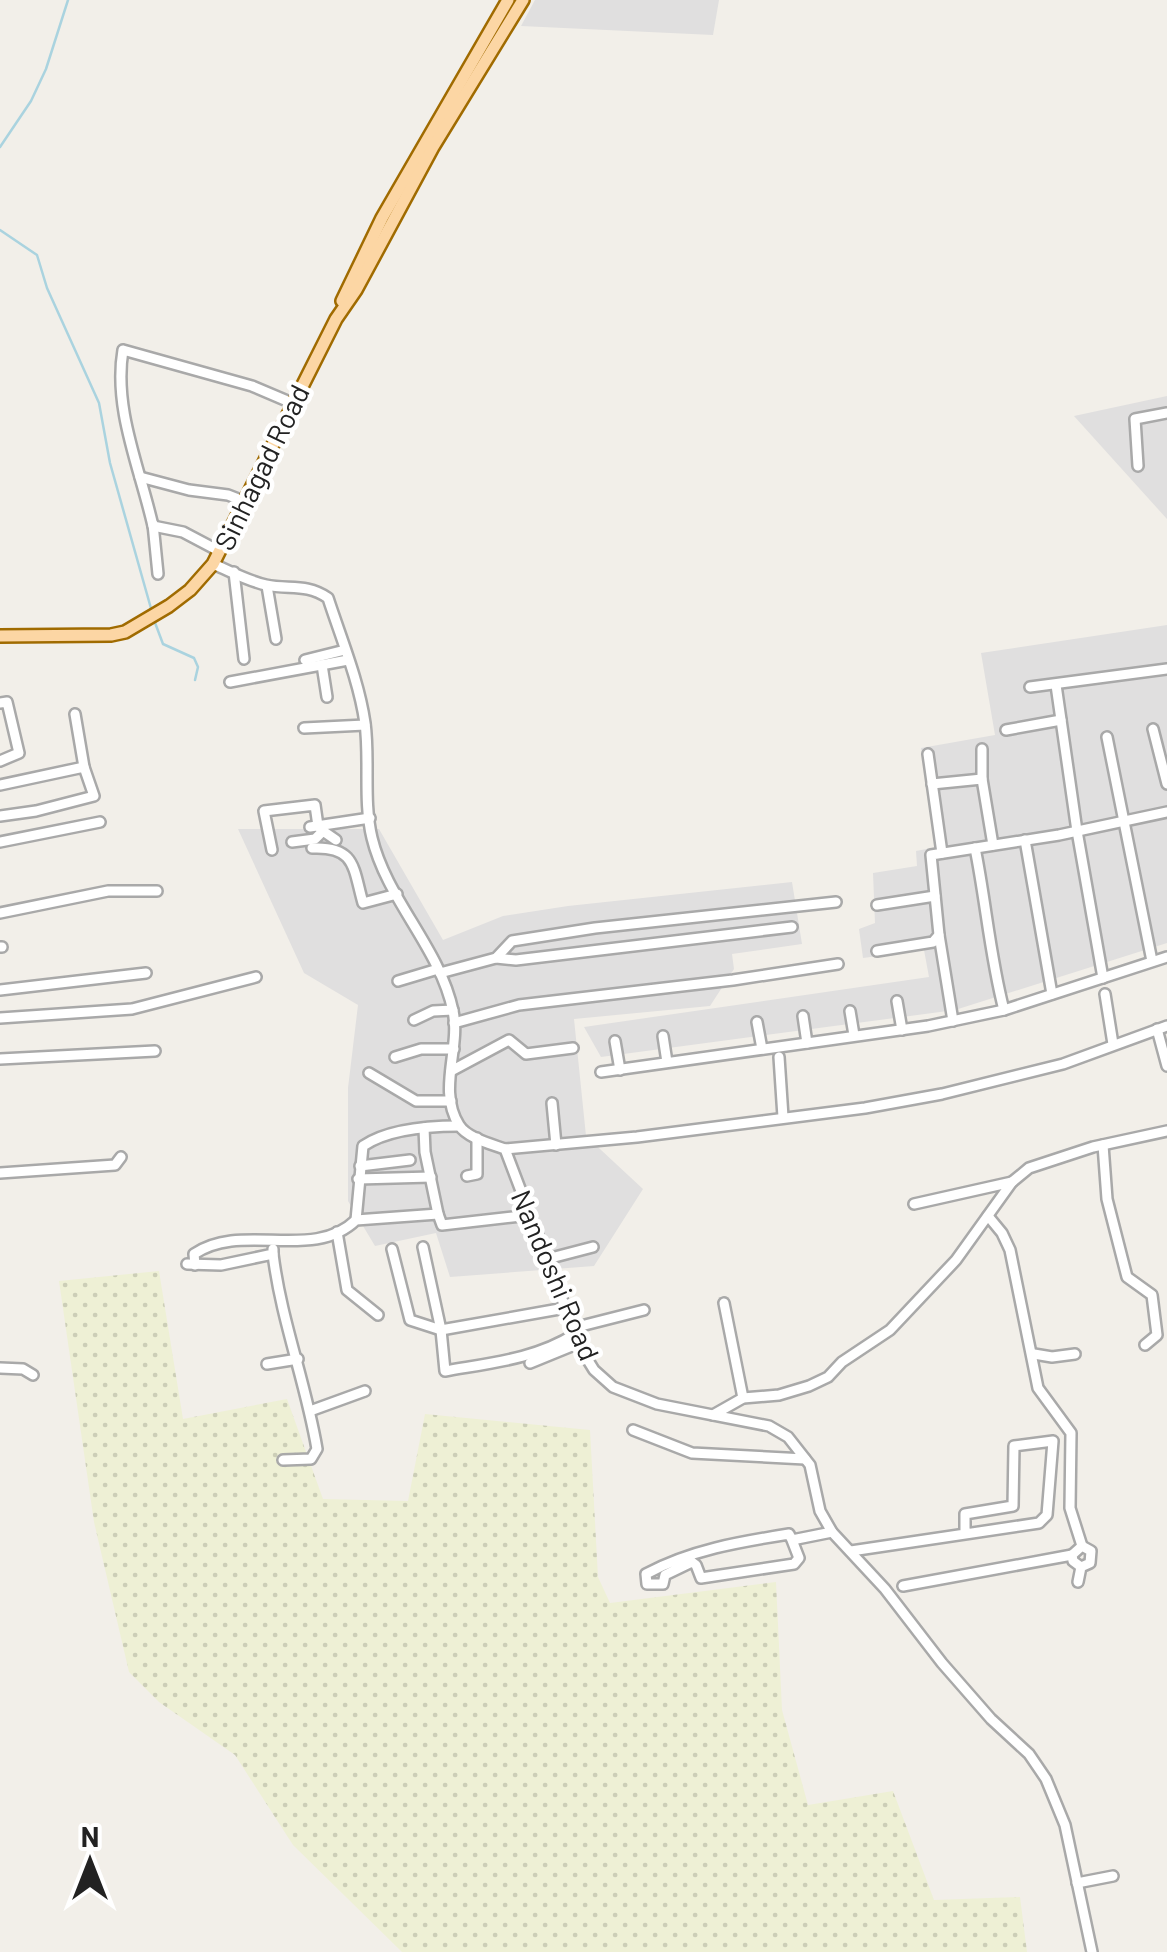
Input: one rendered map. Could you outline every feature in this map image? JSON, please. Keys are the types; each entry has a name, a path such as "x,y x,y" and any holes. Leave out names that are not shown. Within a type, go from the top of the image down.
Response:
{"main road":[{"name":"Sinhagad Road","path":"336,319 382,218 508,0"},
{"name":"Sinhagad Road","path":"0,636 96,638 125,632 169,606 216,558 336,319 523,0"}],"street":[{"path":"158,574 153,524 130,444 119,373 122,350 252,386 292,403"},
{"path":"1138,466 1135,418 1167,412"},
{"path":"140,477 246,502"},
{"path":"153,524 182,532 234,572 267,586 300,586 328,598 365,725 372,836 382,866 439,971 453,1010 454,1050 448,1092 459,1126"},
{"path":"234,572 244,659"},
{"path":"267,586 276,639"},
{"path":"305,660 346,655"},
{"path":"230,682 322,664 346,655"},
{"path":"322,664 327,697"},
{"path":"1030,687 1167,669"},
{"path":"1056,685 1103,978"},
{"path":"0,703 7,702 19,753 0,760"},
{"path":"0,816 94,796 74,714"},
{"path":"1006,730 1061,720"},
{"path":"304,728 365,725"},
{"path":"1153,729 1167,784"},
{"path":"1107,737 1152,961"},
{"path":"982,749 982,780 993,845"},
{"path":"928,754 942,854"},
{"path":"0,786 84,767"},
{"path":"932,784 982,780"},
{"path":"272,850 264,811 315,805 314,834"},
{"path":"953,1021 931,855 1167,812"},
{"path":"292,842 370,818"},
{"path":"0,842 100,822"},
{"path":"314,834 336,840"},
{"path":"314,834 348,856 362,903 397,894"},
{"path":"1025,840 1052,994"},
{"path":"976,848 1004,1010"},
{"path":"0,913 108,891 158,892"},
{"path":"877,905 935,896"},
{"path":"496,958 512,941 836,902"},
{"path":"398,982 496,958 516,960 792,927"},
{"path":"877,950 934,942 940,936"},
{"path":"601,1072 953,1021 1004,1010 1167,957"},
{"path":"454,1023 520,1005 838,964"},
{"path":"0,990 146,973"},
{"path":"0,1018 132,1009 256,977"},
{"path":"1105,994 1113,1044"},
{"path":"897,1001 902,1030"},
{"path":"414,1020 433,1011 453,1010"},
{"path":"850,1011 854,1035"},
{"path":"803,1016 807,1043"},
{"path":"757,1022 762,1049"},
{"path":"356,1220 363,1146 374,1138 424,1128 459,1126 505,1150 864,1108 942,1094 1063,1064 1162,1027 1167,1066"},
{"path":"663,1036 667,1062"},
{"path":"451,1071 509,1040 526,1054 573,1048"},
{"path":"615,1041 620,1070"},
{"path":"394,1057 421,1049 454,1050"},
{"path":"0,1060 156,1051"},
{"path":"779,1058 783,1116"},
{"path":"369,1073 416,1101 452,1101"},
{"path":"552,1103 556,1146"},
{"path":"424,1128 424,1152 442,1225 530,1215"},
{"path":"714,1415 743,1398 779,1394 828,1377 842,1362 873,1343 910,1312 932,1282 956,1260 1012,1182 1029,1168 1103,1144 1167,1131"},
{"path":"467,1176 478,1174 477,1138"},
{"path":"1103,1144 1107,1199 1127,1277 1152,1295 1158,1335 1145,1345"},
{"name":"Nandoshi Road","path":"505,1150 576,1335 594,1370 613,1387 656,1404 769,1426 788,1437 805,1459"},
{"path":"0,1173 115,1165 121,1158"},
{"path":"360,1166 410,1160"},
{"path":"358,1179 431,1176"},
{"path":"914,1204 1012,1182"},
{"path":"273,1254 221,1265 191,1265 194,1254 205,1246 245,1239 314,1239 348,1228 356,1220 438,1214"},
{"path":"988,1216 1010,1250 1040,1394 1071,1433 1070,1500 1082,1546"},
{"path":"337,1232 348,1290 378,1314"},
{"path":"276,1241 273,1254 279,1297 298,1359 316,1455 311,1459 283,1460"},
{"path":"423,1247 441,1330 445,1371 530,1355 644,1310"},
{"path":"547,1259 593,1247"},
{"path":"392,1249 410,1320 441,1330 566,1308"},
{"path":"724,1303 743,1398"},
{"path":"530,1363 576,1335"},
{"path":"1034,1354 1075,1354"},
{"path":"267,1364 298,1359"},
{"path":"0,1368 24,1369 33,1375"},
{"path":"310,1412 365,1391"},
{"path":"632,1430 692,1453 805,1459 820,1511 832,1532 886,1589 942,1664 1041,1770 1061,1810 1092,1952"},
{"path":"852,1551 965,1533 1044,1520 1052,1441 1014,1446 1013,1506 966,1514 965,1533"},
{"path":"792,1540 832,1532"},
{"path":"788,1534 792,1540 799,1558 794,1564 700,1578 692,1562 665,1574 663,1584 647,1584 646,1574 686,1555 788,1534"},
{"path":"903,1586 1072,1555 1082,1546"},
{"path":"1072,1555 1075,1564 1090,1563 1091,1550 1082,1546"},
{"path":"1078,1582 1081,1566"},
{"path":"1077,1882 1114,1876"}],"shaded area":[{"path":"535,0 719,0 713,35 521,26"},
{"path":"1167,396 1167,519 1074,416"},
{"path":"1167,625 1167,943 955,1010 601,1057 584,1027 929,977 924,950 863,958 859,929 875,923 873,873 917,866 916,851 937,847 921,748 995,735 981,653"},
{"path":"238,829 379,829 443,940 503,916 792,882 802,944 732,954 734,969 710,1006 574,1019 586,1136 643,1189 594,1266 450,1277 436,1233 375,1246 348,1201 348,1088 358,1005 304,973"}],"green space":[{"path":"159,1271 183,1419 287,1399 323,1499 408,1501 425,1414 590,1430 598,1577 610,1603 776,1582 782,1710 808,1805 893,1791 934,1900 1020,1897 1027,1952 402,1952 293,1845 235,1755 159,1702 129,1672 94,1522 59,1281"}],"waterway":[{"path":"0,147 31,101 46,69 68,0"},
{"path":"0,230 37,255 47,288 99,403 110,463 152,612"},
{"path":"154,620 163,644 194,658 198,667 195,680"}]}
